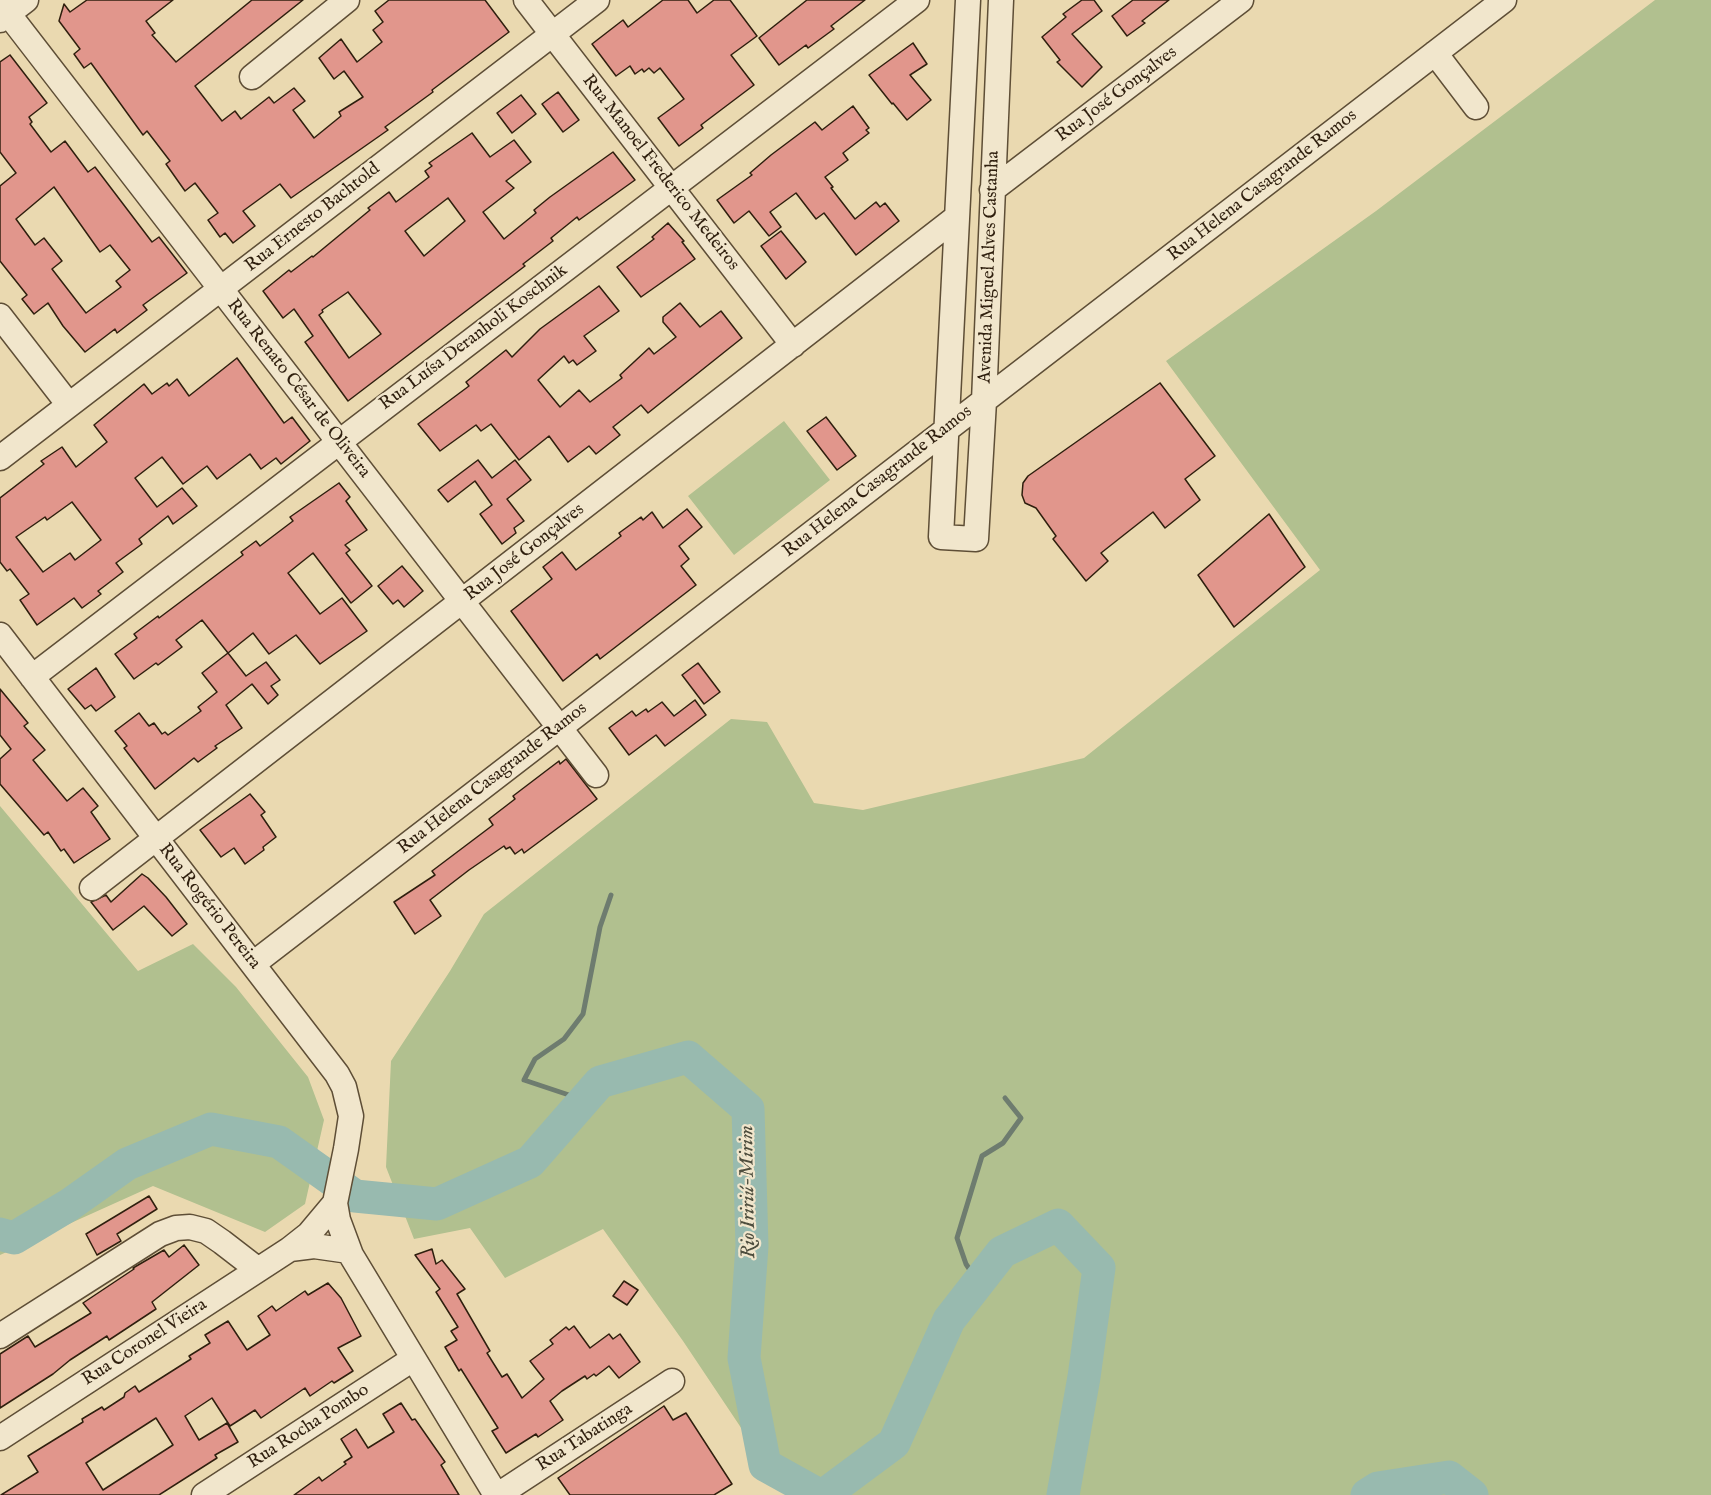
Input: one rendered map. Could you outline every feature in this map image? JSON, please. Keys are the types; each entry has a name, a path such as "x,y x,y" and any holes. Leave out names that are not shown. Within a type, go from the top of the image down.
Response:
{"street":[{"path":"252,77 347,0"},
{"name":"Rua Manoel Frederico Medeiros","path":"526,0 793,345"},
{"name":"Rua Ernesto Bachtold","path":"0,458 597,0"},
{"name":"Rua Luísa Deranholi Koschnik","path":"32,677 917,0"},
{"name":"Avenida Miguel Alves Castanha","path":"968,0 941,537 976,538 1001,0"},
{"name":"Rua José Gonçalves","path":"992,190 1241,0"},
{"name":"Rua Helena Casagrande Ramos","path":"253,964 1504,0"},
{"name":"Rua Renato César de Oliveira","path":"8,9 596,775"},
{"path":"1435,53 1476,107"},
{"name":"Rua José Gonçalves","path":"92,888 957,217"},
{"path":"0,316 69,405"},
{"name":"Rua Rogério Pereira","path":"0,635 337,1074 344,1087 351,1116 336,1201"},
{"path":"291,1249 309,1234 336,1201"},
{"path":"336,1201 338,1220 349,1251 497,1495"},
{"path":"0,1336 160,1234 176,1227 190,1227 206,1231 257,1269"},
{"path":"291,1249 326,1246 349,1251"},
{"name":"Rua Coronel Vieira","path":"0,1438 291,1249"},
{"name":"Rua Rocha Pombo","path":"204,1495 413,1359"},
{"name":"Rua Tabatinga","path":"497,1495 672,1381"}],"green space":[{"path":"1655,0 1711,0 1711,1495 786,1495 683,1341 603,1229 505,1278 470,1228 414,1239 386,1167 391,1061 484,914 731,719 767,722 814,803 863,810 1084,758 1320,570 1166,361 1376,211"},
{"path":"784,421 830,480 734,555 688,496"},
{"path":"0,806 138,971 193,944 236,987 308,1077 324,1120 305,1204 265,1232 153,1186 0,1255"}],"building":[{"path":"87,0 173,0 146,21 155,33 152,35 176,62 252,0 303,0 195,86 222,121 235,111 241,119 269,97 274,103 294,88 305,101 293,110 314,138 341,116 339,112 363,97 344,71 334,79 319,58 341,39 357,62 382,42 373,30 383,22 375,11 389,0 485,0 509,32 385,127 388,130 291,198 280,184 243,211 255,226 233,243 225,233 220,237 208,220 218,213 195,183 185,191 166,164 170,161 147,131 143,135 91,63 84,68 74,54 80,49 59,21 64,4 70,12"},
{"path":"663,0 688,0 697,13 714,0 730,0 757,36 731,55 754,85 701,125 703,128 679,146 658,118 684,99 660,68 654,73 649,68 644,72 642,69 635,74 630,66 616,76 592,44 623,20 628,27"},
{"path":"807,0 865,0 831,26 834,29 808,48 806,45 779,65 759,38"},
{"path":"1082,0 1094,0 1102,11 1072,34 1102,67 1082,87 1057,62 1060,60 1042,37 1066,17 1063,14"},
{"path":"1133,0 1169,0 1142,21 1145,23 1127,36 1112,16"},
{"path":"913,43 927,64 910,75 931,100 907,120 869,75"},
{"path":"10,55 47,103 29,117 32,122 30,124 51,152 65,141 88,172 95,167 152,242 159,237 187,273 143,305 147,310 117,333 115,329 85,352 63,326 48,303 34,314 22,299 27,295 0,261 0,186 16,173 0,152 0,62","holes":["54,187 100,252 110,245 130,270 116,281 121,287 86,313 52,269 62,261 44,238 35,245 16,219"]},
{"path":"558,92 579,120 563,132 542,104"},
{"path":"521,95 536,114 512,133 497,113"},
{"path":"853,106 869,128 866,130 869,133 843,153 848,160 825,177 855,219 876,202 880,207 885,203 899,221 856,255 824,213 816,219 796,193 770,212 781,227 769,236 749,211 734,223 717,200 752,175 750,173 771,155 815,122 822,130"},
{"path":"472,133 490,157 514,140 531,162 506,181 514,188 483,212 504,239 536,213 534,210 550,197 613,152 635,180 579,220 577,217 551,238 553,241 523,264 525,266 348,401 305,342 313,336 294,309 283,318 263,291 289,270 291,272 313,257 389,192 396,202 429,177 425,171 432,166 429,163","holes":["448,198 465,221 424,256 405,231","348,292 381,334 349,358 319,315 323,312 322,310"]},
{"path":"668,223 684,241 682,242 695,259 641,297 617,267 654,239 652,237"},
{"path":"781,231 806,262 786,279 761,246"},
{"path":"599,286 619,311 584,336 596,351 577,365 573,360 569,363 564,356 538,380 560,407 579,390 590,402 622,378 620,375 649,348 654,354 676,337 663,322 663,317 680,303 700,327 721,311 742,338 648,413 641,405 613,427 620,435 596,454 589,446 568,462 549,436 519,460 491,424 481,431 476,425 440,451 418,424 469,386 466,382 506,350 512,357 540,329"},
{"path":"237,358 284,423 292,417 310,441 281,464 276,458 261,469 250,454 217,479 207,466 183,484 162,457 135,478 157,507 182,488 197,506 173,524 168,516 139,539 142,544 116,563 123,572 98,591 101,594 82,608 74,598 37,625 20,600 29,594 10,569 7,571 0,562 0,498 44,464 41,461 62,447 76,467 107,442 94,425 144,384 152,394 167,383 169,386 177,379 189,396","holes":["72,502 101,540 75,560 70,553 43,572 16,537 45,517 47,520"]},
{"path":"1160,383 1215,456 1185,479 1200,500 1165,528 1153,512 1101,553 1108,561 1086,581 1053,539 1056,536 1036,508 1025,503 1022,495 1023,483 1028,476"},
{"path":"826,417 856,456 837,470 807,431"},
{"path":"478,460 492,478 515,460 531,480 507,499 524,521 514,528 516,533 502,544 480,514 492,505 475,481 448,502 438,490"},
{"path":"339,483 350,497 346,501 367,530 345,545 350,550 346,553 372,586 351,603 313,553 288,573 320,614 342,598 367,631 320,664 296,635 269,654 253,633 228,653 202,620 176,640 182,647 134,679 115,654 137,638 134,634 243,555 241,552 256,541 260,546 293,521 290,517"},
{"path":"687,509 702,527 679,546 689,559 681,566 696,585 600,659 597,654 563,681 511,611 552,579 543,567 562,552 576,570 621,536 619,533 641,517 643,520 652,512 663,528"},
{"path":"1269,514 1305,567 1234,627 1198,575"},
{"path":"402,566 423,591 404,607 398,600 393,604 378,586"},
{"path":"228,653 246,676 266,662 280,680 271,686 278,695 268,704 252,684 226,705 242,728 215,746 217,748 198,762 194,758 155,789 124,748 127,746 115,731 139,713 149,726 154,723 162,734 165,732 168,735 201,711 198,707 217,692 202,673"},
{"path":"698,663 720,692 704,704 682,675"},
{"path":"96,668 115,697 96,711 91,705 85,709 68,689"},
{"path":"0,689 28,723 24,726 45,750 33,760 67,801 83,788 98,806 91,812 110,839 74,863 64,849 61,851 48,832 44,835 0,784 0,759 11,749 0,735"},
{"path":"695,700 706,715 665,746 656,735 629,755 609,728 632,711 636,716 646,709 648,712 662,702 674,716"},
{"path":"566,759 597,799 524,853 522,849 515,854 510,847 506,849 504,846 469,870 430,900 441,916 415,934 394,902 435,875 432,871 493,825 489,819 515,799 513,796 559,761 560,764"},
{"path":"250,794 265,812 261,815 276,837 263,847 264,850 245,864 234,848 221,857 200,830"},
{"path":"142,874 166,897 187,924 172,936 144,906 113,930 91,902 106,895 111,902"},
{"path":"149,1196 157,1209 117,1234 121,1241 97,1255 86,1234"},
{"path":"184,1245 199,1265 152,1302 156,1309 109,1340 107,1336 0,1408 0,1354 28,1336 35,1347 91,1313 83,1303 133,1268 164,1250 169,1257"},
{"path":"432,1249 436,1264 442,1260 465,1289 457,1294 490,1351 487,1353 502,1377 507,1374 522,1398 544,1379 530,1361 553,1344 550,1340 566,1327 569,1330 574,1326 590,1348 609,1334 613,1339 620,1334 640,1362 619,1378 609,1366 596,1376 594,1374 587,1379 585,1376 562,1391 550,1401 563,1420 538,1437 536,1434 506,1453 492,1431 498,1428 445,1347 457,1340 451,1331 458,1327 436,1292 440,1289 415,1255"},
{"path":"624,1281 638,1290 627,1305 613,1296"},
{"path":"328,1283 341,1298 361,1336 338,1348 353,1371 334,1383 332,1381 310,1396 305,1388 261,1418 255,1410 230,1426 212,1398 185,1416 199,1440 227,1423 238,1442 215,1455 217,1458 159,1495 1,1495 38,1472 28,1456 83,1422 82,1419 102,1407 104,1410 124,1397 125,1393 135,1386 139,1392 191,1359 189,1356 210,1343 205,1335 228,1321 247,1350 270,1335 258,1316 272,1306 276,1311 305,1291 308,1295","holes":["156,1418 173,1445 103,1490 86,1463"]},
{"path":"401,1403 445,1462 441,1465 459,1495 294,1495 319,1477 322,1481 346,1464 344,1462 352,1457 341,1439 356,1429 368,1448 394,1432 383,1414"},
{"path":"664,1406 673,1420 686,1413 732,1484 714,1495 570,1495 558,1478"}],"waterway":[{"path":"584,1100 524,1080 535,1059 564,1039 583,1014 600,927 611,895"},
{"name":"Rio Iririú-Mirim","path":"0,1234 14,1238 69,1205 127,1164 211,1129 279,1142 355,1196 437,1204 530,1162 600,1082 688,1057 748,1109 752,1246 744,1358 765,1465 819,1495"},
{"path":"978,1282 966,1264 957,1238 982,1156 1003,1143 1021,1118 1005,1098"},
{"name":"Rio Iririú-Mirim","path":"824,1495 894,1443 949,1320 1002,1252 1058,1225 1099,1268 1084,1377 1063,1495"},
{"name":"Rio Iririú-Mirim","path":"1367,1495 1378,1488 1449,1477 1472,1495"}]}
